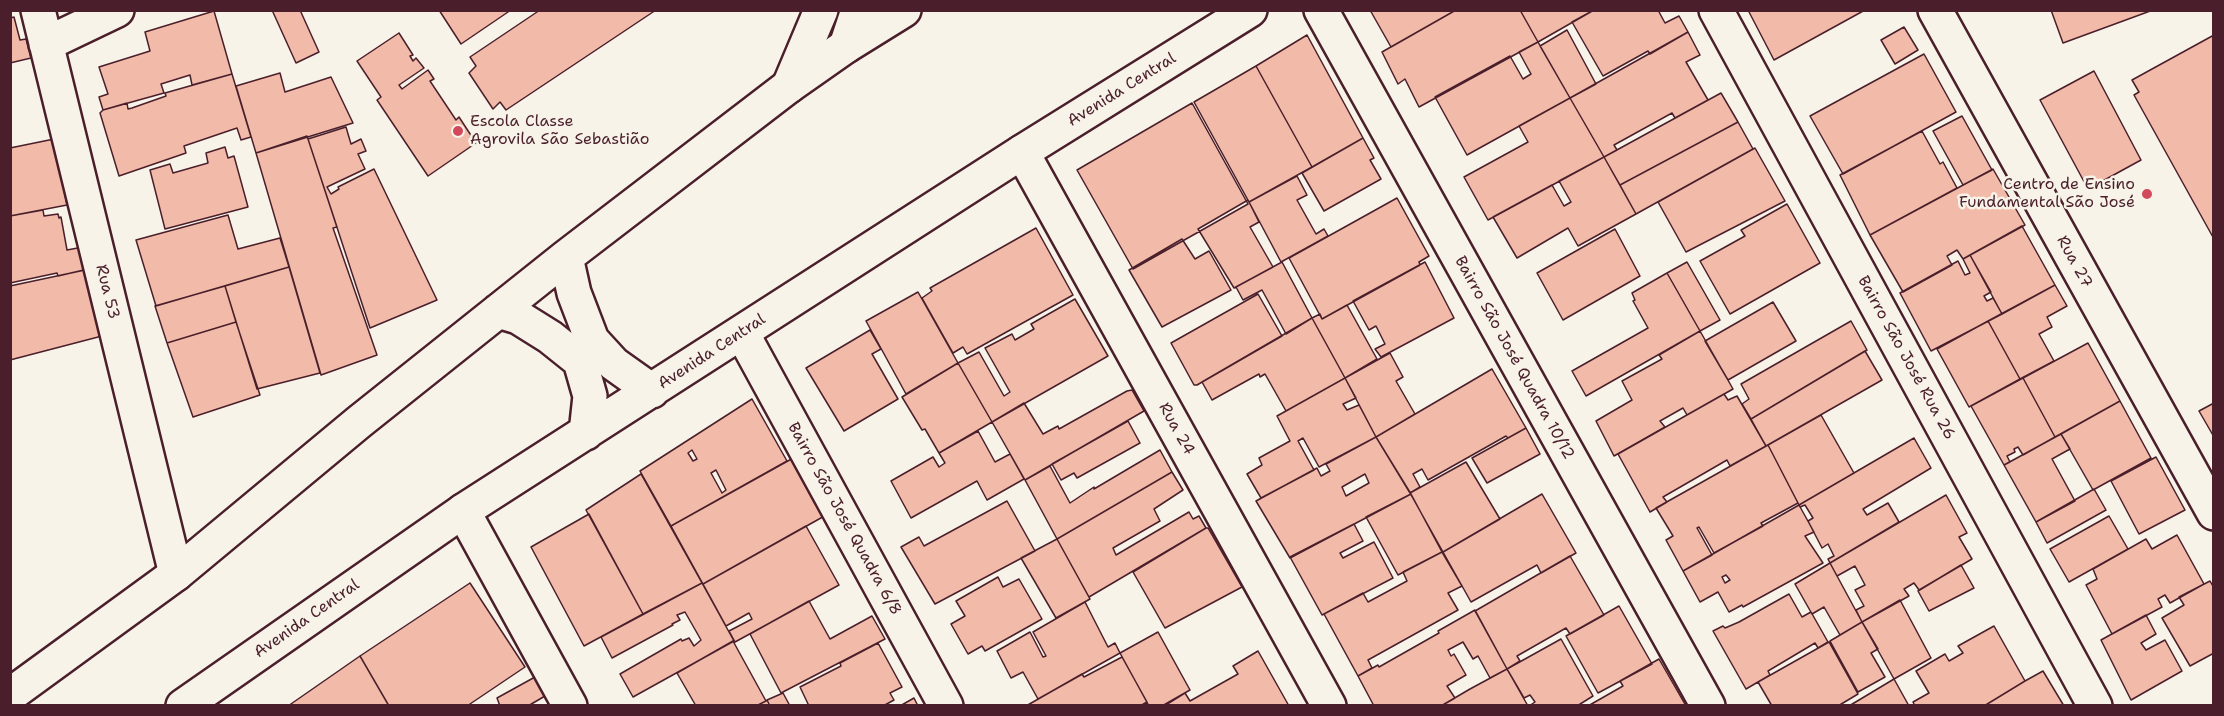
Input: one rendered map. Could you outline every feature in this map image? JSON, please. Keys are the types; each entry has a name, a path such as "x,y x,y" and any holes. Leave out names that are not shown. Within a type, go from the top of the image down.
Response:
{"street":[{"name":"Rua 53","path":"38,10 176,574"},
{"path":"46,44 117,10"},
{"path":"789,86 821,10"},
{"path":"846,46 858,10"},
{"path":"10,695 176,574 359,422 498,311 789,86 846,46 904,10"},
{"name":"Avenida Central","path":"189,704 463,511 1022,152 1250,10"},
{"name":"Bairro São José Quadra 10/12","path":"1320,10 1708,705"},
{"name":"Bairro São José Rua 26","path":"1716,10 2096,705"},
{"name":"Rua 27","path":"1935,10 2214,513"},
{"name":"Rua 24","path":"1022,152 1329,705"},
{"path":"566,257 574,293 592,340 614,364 652,391"},
{"path":"498,311 518,317 580,361 590,396 586,433"},
{"name":"Bairro São José Quadra 6/8","path":"742,333 946,705"},
{"path":"463,511 570,705"}],"building":[{"path":"272,10 300,10 319,52 296,63"},
{"path":"439,10 511,10 461,44"},
{"path":"540,10 656,10 506,110 500,102 493,109 469,73 476,66 470,57"},
{"path":"1370,10 1456,10 1391,47"},
{"path":"1456,10 1520,10 1538,42 1419,107 1405,79 1398,84 1382,52"},
{"path":"1520,10 1594,10 1538,42"},
{"path":"1594,10 1658,10 1665,23 1679,16 1688,32 1650,54 1648,51 1603,76 1572,22"},
{"path":"1748,10 1865,10 1774,60"},
{"path":"2051,10 2153,10 2063,43"},
{"path":"214,11 232,74 192,85 190,75 161,84 164,93 103,110 99,97 108,94 99,67 150,51 145,32"},
{"path":"14,17 20,40 26,39 31,58 10,63 10,18"},
{"path":"1904,27 1918,50 1895,64 1881,40"},
{"path":"1567,30 1596,84 1570,98 1540,46"},
{"path":"1688,32 1700,55 1686,62 1708,100 1675,118 1672,113 1614,145 1617,150 1604,157 1570,98"},
{"path":"399,33 413,55 410,56 413,61 416,58 424,68 399,85 402,89 428,70 434,79 430,81 456,120 459,117 476,143 428,176 377,100 381,97 357,61"},
{"path":"1307,35 1363,138 1312,167 1256,66"},
{"path":"2214,35 2214,239 2134,95 2139,92 2132,80"},
{"path":"1538,42 1570,98 1467,155 1435,97 1510,56 1523,79 1531,74 1519,52"},
{"path":"1924,54 1956,112 1843,174 1810,116"},
{"path":"1256,66 1312,167 1249,202 1194,102"},
{"path":"2094,71 2141,160 2088,189 2040,100"},
{"path":"280,73 285,92 331,77 353,123 256,153 236,86"},
{"path":"232,74 251,137 241,140 237,128 184,146 186,153 119,176 100,113 103,110 127,103 128,109 132,108 166,96 165,93"},
{"path":"1721,93 1738,122 1620,185 1604,157"},
{"path":"1570,98 1604,157 1488,220 1464,177 1528,142 1519,126"},
{"path":"1192,103 1248,204 1133,269 1077,170"},
{"path":"1962,116 1992,170 1963,185 1933,131"},
{"path":"1738,122 1753,149 1636,214 1620,185"},
{"path":"346,127 351,144 361,139 366,151 358,154 365,169 327,187 331,194 339,189 338,187 374,169 437,300 370,328 308,139"},
{"path":"1922,131 1940,164 1943,162 1957,188 1870,235 1840,175"},
{"path":"307,136 337,227 333,228 377,355 321,375 256,153"},
{"path":"1363,138 1374,158 1370,160 1381,179 1324,211 1302,173"},
{"path":"54,139 67,205 10,216 10,148"},
{"path":"225,147 228,158 234,156 248,207 165,229 150,170 170,164 173,173 208,163 206,153"},
{"path":"1755,148 1785,201 1686,252 1658,202"},
{"path":"1604,157 1636,214 1578,246 1568,228 1517,258 1493,217 1552,185 1564,206 1571,202 1559,181"},
{"path":"1993,169 2025,225 1963,259 1957,250 1947,256 1952,265 1903,292 1870,235"},
{"path":"1297,176 1307,195 1297,200 1316,234 1324,229 1328,236 1281,262 1249,202"},
{"path":"1397,198 1429,256 1419,262 1420,265 1322,319 1289,258"},
{"path":"1248,200 1259,222 1250,227 1273,267 1234,288 1198,229"},
{"path":"1787,204 1820,263 1730,314 1700,261 1745,236 1741,230"},
{"path":"43,210 44,216 58,214 59,218 61,217 67,250 83,247 88,269 10,283 10,216"},
{"path":"228,215 238,249 280,238 289,267 156,306 136,240"},
{"path":"2022,226 2055,285 2002,314 1970,255"},
{"path":"1036,228 1073,295 967,354 963,347 953,353 922,298 932,291 930,288"},
{"path":"1615,229 1640,276 1563,320 1537,273"},
{"path":"1182,239 1195,259 1209,251 1231,290 1162,327 1129,270"},
{"path":"1970,255 1991,292 1984,296 1987,301 1993,298 2002,314 1931,351 1900,293 1958,261 1965,275 1970,273 1963,259"},
{"path":"1282,262 1312,318 1286,334 1262,290 1243,300 1236,287"},
{"path":"1425,262 1454,318 1381,357 1375,349 1385,344 1376,326 1369,330 1353,301"},
{"path":"1687,262 1720,320 1700,331 1667,273"},
{"path":"289,267 320,373 257,389 225,286"},
{"path":"85,270 102,336 10,360 10,286"},
{"path":"1667,273 1700,331 1586,396 1572,371 1648,328 1633,301 1635,300 1632,293"},
{"path":"2055,285 2067,306 2047,317 2052,327 2039,334 2054,361 2020,379 1988,321"},
{"path":"225,286 236,322 167,343 155,306"},
{"path":"918,292 958,363 906,394 866,321"},
{"path":"1258,294 1282,336 1194,385 1171,343"},
{"path":"1075,299 1108,356 992,422 958,363 979,352 1004,396 1010,392 985,348 1012,334 1015,340 1034,329 1031,324"},
{"path":"1773,302 1796,341 1728,380 1705,341"},
{"path":"1347,305 1377,359 1345,378 1312,318 1320,314 1322,319"},
{"path":"1312,318 1345,378 1286,411 1265,374 1260,377 1259,374 1212,400 1202,382"},
{"path":"1851,321 1867,350 1751,419 1742,404 1749,399 1741,384"},
{"path":"1988,321 2020,379 1969,407 1937,349"},
{"path":"236,322 260,395 193,417 167,343"},
{"path":"870,330 881,349 872,354 898,399 844,431 806,368"},
{"path":"1700,331 1733,389 1687,415 1683,408 1660,421 1665,427 1614,456 1596,421 1632,400 1622,381 1662,359 1659,355"},
{"path":"2088,343 2120,401 2055,437 2023,378"},
{"path":"1865,351 1882,380 1766,446 1751,419"},
{"path":"1390,353 1403,377 1396,381 1415,414 1376,437 1345,378"},
{"path":"958,363 992,422 939,453 902,397"},
{"path":"1492,369 1526,428 1508,438 1506,436 1428,480 1422,469 1413,474 1420,487 1410,493 1376,437"},
{"path":"1345,378 1356,398 1343,404 1347,410 1359,405 1376,437 1319,467 1303,438 1298,441 1314,470 1261,498 1247,474 1262,465 1259,458 1290,441 1277,416"},
{"path":"2023,378 2055,437 2023,455 2018,447 2014,449 2015,452 2007,456 2010,462 2004,465 1971,406"},
{"path":"1132,390 1144,411 1025,480 992,422 1024,403 1043,434 1058,426 1059,429"},
{"path":"1724,394 1728,400 1737,396 1766,446 1730,466 1727,460 1663,497 1667,502 1650,512 1618,454"},
{"path":"752,399 787,461 671,526 640,471","holes":["692,450 697,459 693,461 688,453","716,470 726,490 722,493 711,473"]},
{"path":"2120,401 2151,458 2093,490 2061,434"},
{"path":"2214,403 2214,437 2199,411"},
{"path":"1821,415 1854,473 1799,505 1768,445"},
{"path":"1128,421 1140,443 1077,478 1074,473 1061,480 1052,464"},
{"path":"1526,428 1540,454 1487,483 1472,458"},
{"path":"978,431 995,462 1010,454 1024,479 987,500 977,481 911,518 891,481 933,457 939,467 945,463 939,453"},
{"path":"2061,434 2070,449 2052,459 2075,501 2036,522 2004,465"},
{"path":"1376,437 1411,494 1290,558 1256,501 1317,468 1321,476 1330,471 1326,464","holes":["1365,474 1369,483 1346,496 1342,487"]},
{"path":"1914,438 1931,468 1863,509 1867,515 1888,503 1899,522 1830,563 1828,559 1834,556 1828,544 1822,548 1808,521 1813,518 1805,505 1800,507 1799,505"},
{"path":"1768,445 1798,503 1761,523 1763,526 1714,553 1699,527 1697,528 1712,555 1683,571 1666,540 1673,536 1656,508"},
{"path":"1160,450 1172,472 1057,539 1025,480 1050,466 1070,503"},
{"path":"795,457 828,514 703,584 671,526"},
{"path":"2156,457 2185,510 2139,534 2111,481"},
{"path":"1466,462 1500,519 1443,552 1410,493"},
{"path":"1172,472 1183,490 1154,509 1160,521 1113,548 1116,555 1189,512 1193,519 1199,516 1206,528 1089,597 1057,539"},
{"path":"641,474 702,583 643,614 586,510"},
{"path":"2094,489 2106,510 2047,543 2036,522"},
{"path":"1411,494 1442,552 1398,575 1366,517"},
{"path":"1542,494 1576,553 1541,573 1537,565 1471,602 1443,552"},
{"path":"1946,495 1967,533 1959,537 1972,559 1919,590 1914,583 1904,589 1909,596 1862,622 1856,610 1864,606 1855,590 1865,585 1855,566 1837,576 1830,563"},
{"path":"1007,501 1035,551 935,604 901,547 919,537 924,546"},
{"path":"1799,505 1814,532 1805,536 1823,563 1743,607 1742,605 1729,612 1718,592 1700,602 1683,571","holes":["1726,575 1730,580 1725,583 1722,577"]},
{"path":"589,514 643,614 584,646 531,547"},
{"path":"2109,516 2128,549 2069,582 2050,549"},
{"path":"1354,524 1363,541 1340,553 1343,558 1374,542 1393,578 1322,615 1290,557"},
{"path":"806,526 839,585 735,642 729,631 752,619 749,613 726,626 703,584"},
{"path":"1206,528 1242,587 1165,628 1133,572"},
{"path":"2177,535 2204,584 2170,603 2165,595 2158,599 2162,607 2112,634 2086,585 2097,579 2093,569 2146,539 2152,549"},
{"path":"1057,539 1090,599 1056,618 1021,558"},
{"path":"1442,552 1462,586 1448,593 1458,610 1368,660 1372,668 1358,676 1324,614 1363,593 1368,602 1407,581 1403,572"},
{"path":"1570,556 1604,615 1570,634 1566,628 1517,656 1520,661 1507,669 1475,611"},
{"path":"1830,563 1862,622 1840,635 1824,607 1812,614 1795,584"},
{"path":"1961,565 1974,588 1929,611 1918,591"},
{"path":"998,577 1003,587 1019,579 1042,619 985,651 982,646 968,654 951,624 965,616 956,601"},
{"path":"2210,581 2214,588 2214,653 2190,666 2162,618 2184,605 2179,597"},
{"path":"470,583 525,667 467,706 389,706 360,656"},
{"path":"702,583 734,641 633,697 620,674 681,639 682,641 689,638 694,646 701,640 685,612 677,615 680,620 673,625 612,658 601,637"},
{"path":"1789,594 1802,617 1811,612 1828,642 1818,648 1815,643 1768,671 1770,675 1746,689 1713,631 1739,622"},
{"path":"1900,600 1931,658 1894,679 1862,622"},
{"path":"809,601 830,639 872,616 885,639 781,693 750,634"},
{"path":"1085,602 1108,647 1115,643 1120,653 1038,699 1023,672 1011,678 997,651 1030,632 1043,657 1046,656 1033,632"},
{"path":"1619,606 1652,664 1598,693 1566,636"},
{"path":"1475,610 1507,669 1490,678 1478,656 1473,659 1463,642 1448,650 1451,656 1454,654 1466,675 1447,686 1455,698 1441,706 1374,706 1358,676 1378,665 1379,667"},
{"path":"2146,615 2156,634 2141,643 2146,650 2165,640 2182,671 2131,700 2101,640"},
{"path":"1862,622 1878,649 1871,653 1885,677 1858,692 1830,641"},
{"path":"1994,626 2025,681 1984,706 1915,706 1913,702 1929,693 1916,671 1945,654 1949,661 1963,653 1958,646"},
{"path":"1158,632 1190,690 1162,706 1149,706 1120,653"},
{"path":"1561,639 1593,696 1577,706 1529,706 1535,702 1530,695 1524,698 1507,669"},
{"path":"733,641 766,701 756,706 696,706 677,673"},
{"path":"1829,642 1858,694 1838,706 1772,706 1758,682"},
{"path":"878,643 902,687 890,693 894,700 883,706 809,706 800,687 841,666 840,663"},
{"path":"1258,651 1289,706 1164,706 1185,693 1190,701 1238,674 1233,666"},
{"path":"360,656 389,706 288,706"},
{"path":"1122,657 1147,702 1140,706 1026,706 1082,674 1084,677"},
{"path":"1659,659 1686,706 1588,706 1623,686 1620,681"},
{"path":"1507,669 1528,706 1441,706 1470,689"},
{"path":"2043,671 2064,706 1984,706 2025,681"},
{"path":"535,677 545,696 528,706 500,706 497,698"},
{"path":"1894,679 1909,706 1849,706"},
{"path":"783,693 790,706 770,706 767,700"},
{"path":"914,698 918,706 900,706"},
{"path":"766,701 770,706 756,706"}],"place":[{"name":"Escola Classe Agrovila São Sebastião","path":"458,131"},
{"name":"Centro de Ensino Fundamental São José","path":"2147,194"}]}
